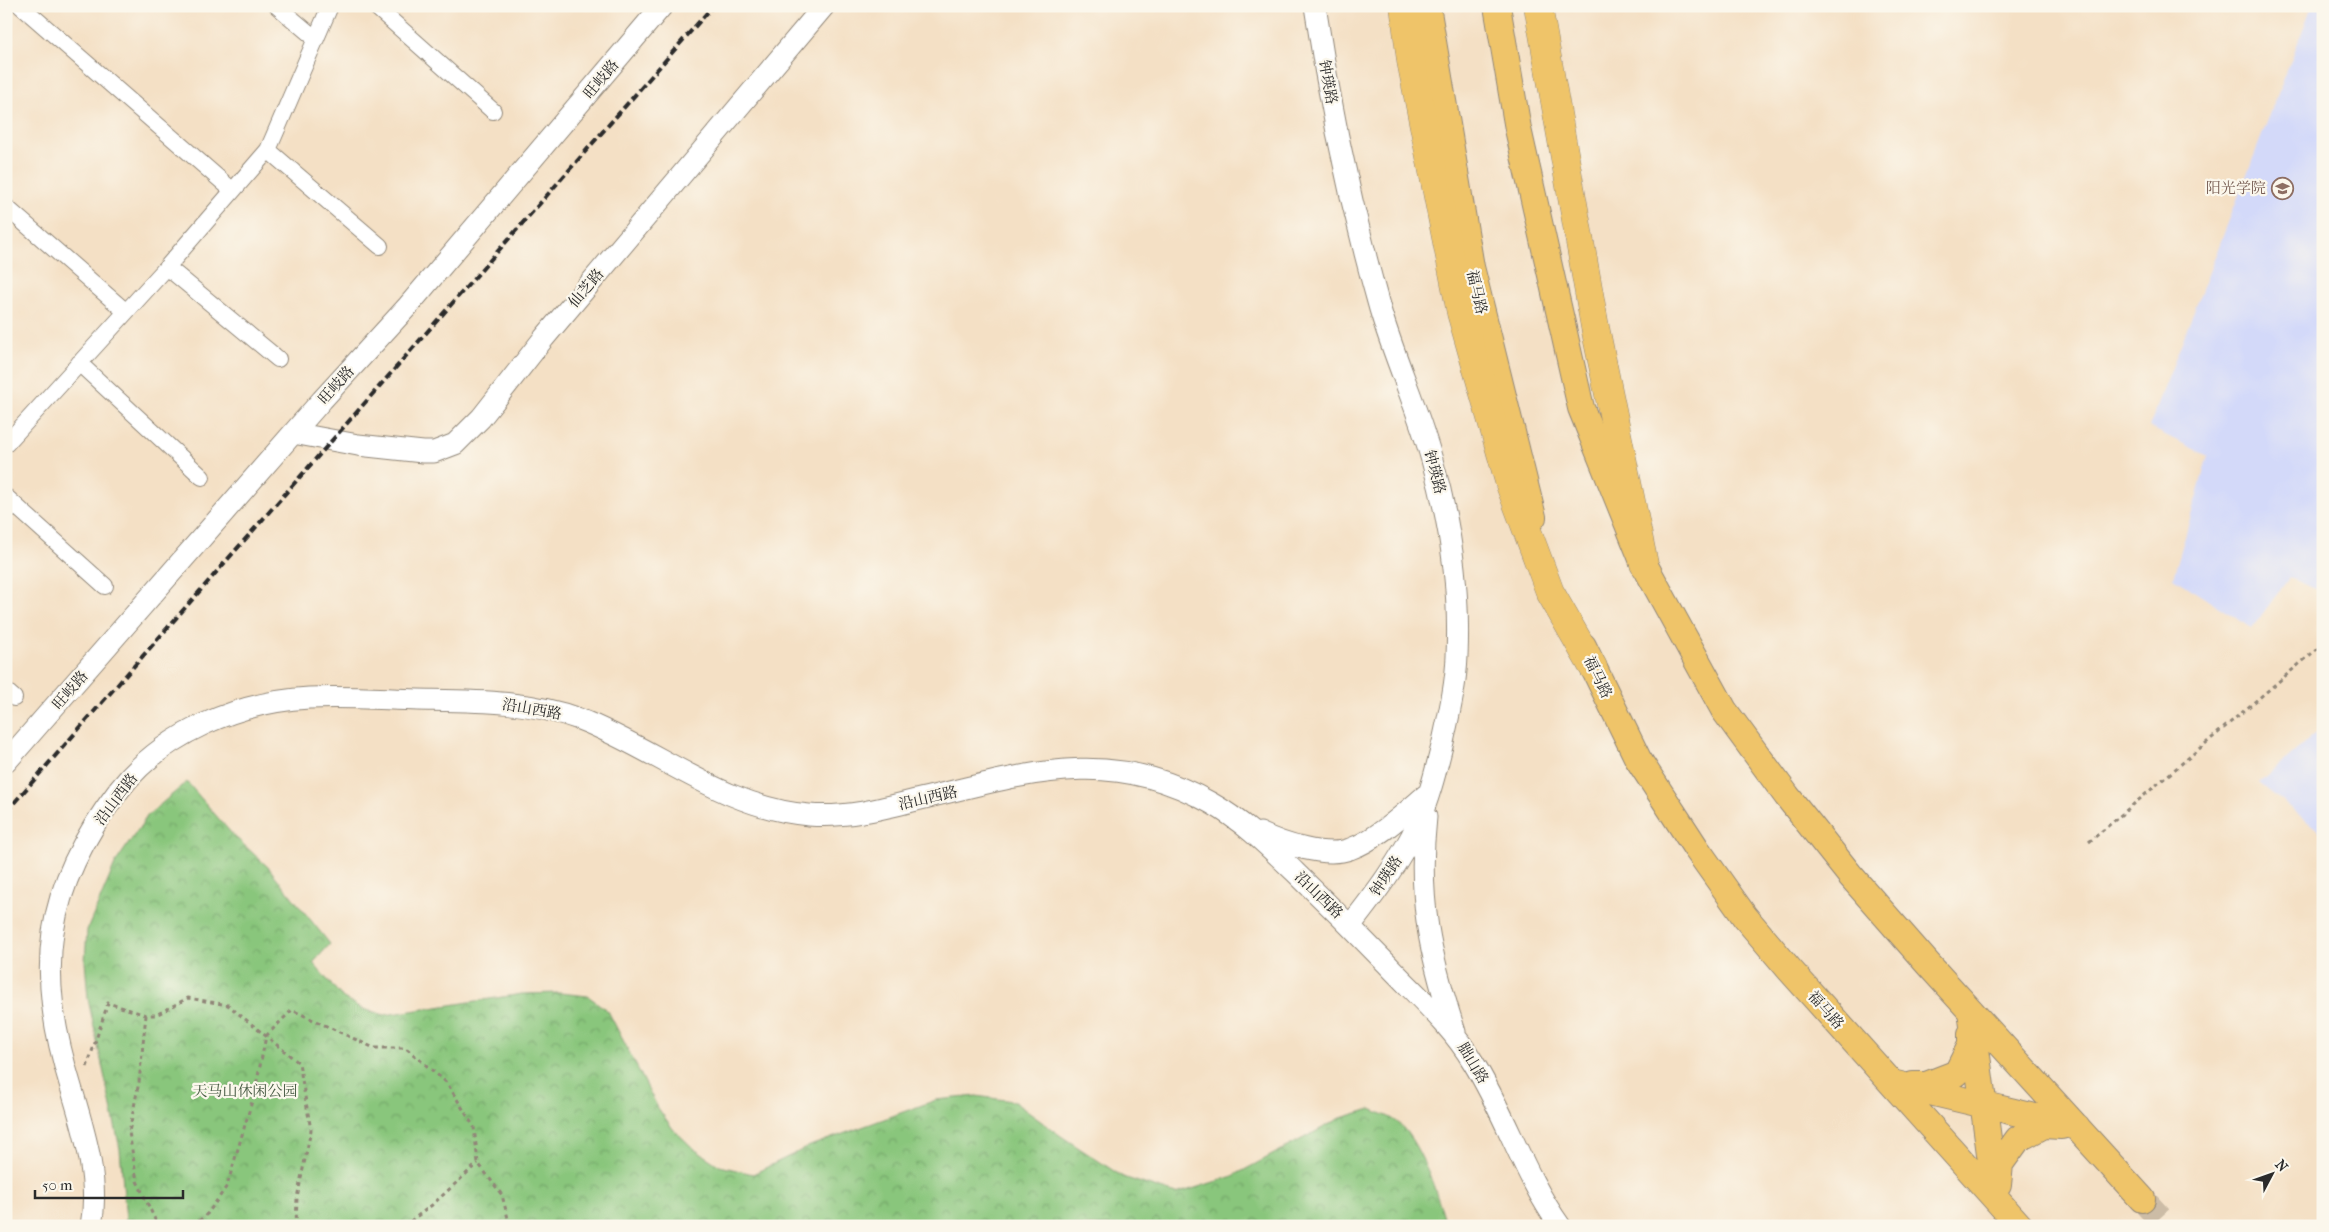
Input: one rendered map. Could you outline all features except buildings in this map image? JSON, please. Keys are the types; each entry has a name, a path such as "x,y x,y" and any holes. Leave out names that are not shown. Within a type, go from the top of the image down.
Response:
{"highway":[{"path":"1404,6 1411,61 1461,313 1510,485 1550,592 1593,667"},
{"path":"1538,6 1594,327 1644,564"}],"main road":[{"name":"福马路","path":"1427,6 1471,267 1528,501 1593,667 1638,759 1724,889 1790,970 2020,1226"},
{"path":"1497,6 1518,128 1581,408 1644,564 1724,710 1850,875 2142,1199"},
{"path":"1892,1083 1926,1085 1957,1073 1971,1045 1971,1011"},
{"path":"1971,1011 1996,1199"},
{"path":"1892,1083 2077,1128"},
{"path":"1996,1199 2000,1164 2018,1139 2044,1125 2077,1128"}],"street":[{"path":"21,6 232,190"},
{"path":"277,6 316,39"},
{"path":"6,444 167,267 268,150 330,6"},
{"path":"374,6 493,111"},
{"name":"仙芝路","path":"294,433 358,445 423,452 439,450 455,444 481,418 544,338 824,6"},
{"name":"钟瑛路","path":"1315,6 1336,124 1380,310 1432,459 1443,503 1455,575 1457,638 1455,679 1428,793 1417,824 1404,849 1376,892 1350,926"},
{"name":"旺岐路","path":"6,762 294,433 408,306 654,9"},
{"path":"268,150 380,246"},
{"path":"6,207 126,311"},
{"path":"167,267 278,359"},
{"path":"79,363 202,478"},
{"path":"6,497 106,586"},
{"name":"沿山西路","path":"91,1226 94,1202 90,1163 64,1065 50,989 49,953 55,914 87,840 123,786 151,758 182,736 230,713 261,704 323,697 460,700 529,706 584,721 744,801 776,811 810,815 865,812 1038,773 1071,769 1124,771 1158,778 1182,788 1226,812 1244,826 1350,926"},
{"path":"1244,826 1276,841 1304,849 1349,850 1401,816 1428,793"},
{"path":"1428,793 1422,851 1423,896 1434,961 1457,1037"},
{"name":"胐山路","path":"1350,926 1457,1037 1476,1067 1541,1195 1560,1226"}],"path":[{"path":"2089,842 2323,644"},
{"path":"86,1071 108,1003 146,1015 156,1015 188,998 228,1005 299,1063 311,1130 297,1198 296,1226"},
{"path":"193,1226 208,1213 227,1186 255,1091 266,1036 292,1010 374,1048 406,1048 448,1083 474,1127 478,1163 502,1195 510,1226"},
{"path":"146,1015 139,1082 129,1132 138,1181 158,1226"},
{"path":"404,1226 432,1205 478,1163"}],"shaded area":[{"name":"阳光学院","path":"2312,6 2323,6 2323,592 2289,578 2252,628 2173,578 2208,456 2149,427"},
{"path":"2323,727 2323,834 2259,783"}],"green space":[{"name":"天马山休闲公园","path":"187,782 232,834 268,867 330,944 313,963 342,997 362,1009 385,1015 522,994 560,993 588,996 608,1011 658,1108 673,1129 694,1149 720,1166 753,1174 810,1146 936,1100 976,1096 1013,1101 1061,1136 1123,1177 1176,1194 1233,1176 1341,1118 1371,1109 1396,1121 1413,1141 1427,1169 1446,1226 125,1226 120,1149 88,999 85,961 87,930 116,862 148,815"}],"tunnel":[{"path":"2142,1199 2167,1226"}],"railway":[{"path":"6,812 713,6"}],"place":[{"name":"阳光学院","path":"2282,188"}]}
